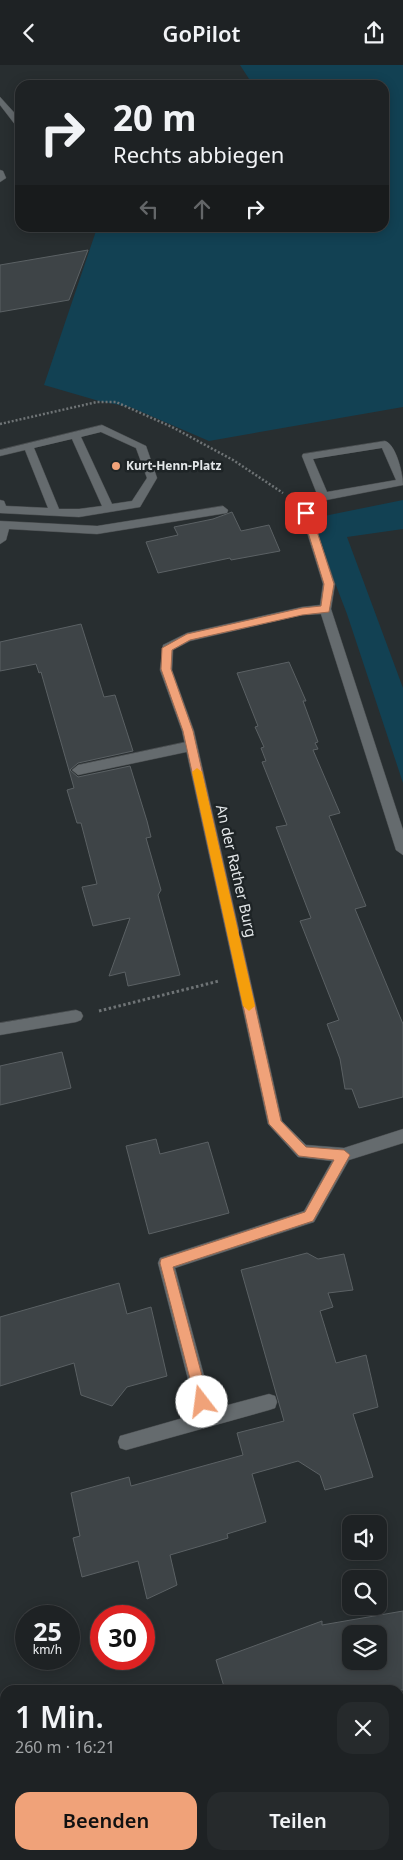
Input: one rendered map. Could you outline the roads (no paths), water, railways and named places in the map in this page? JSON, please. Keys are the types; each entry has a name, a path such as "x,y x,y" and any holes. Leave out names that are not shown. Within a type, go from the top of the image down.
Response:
{"street":[{"path":"0,100 15,119"},
{"path":"0,173 2,178 0,179"},
{"path":"0,453 102,428 142,446 152,478 136,504 79,513 2,510 0,504"},
{"path":"75,435 108,508"},
{"path":"324,497 307,457 385,444 402,482 305,501 306,513 329,584 325,609 403,851"},
{"path":"0,540 2,525 96,531 223,510"},
{"name":"An der Rather Burg","path":"325,609 302,611 187,637 167,648 166,669 191,746 275,1124 303,1152 344,1155 403,1136"},
{"path":"78,770 191,746"},
{"path":"0,1029 76,1016"},
{"path":"207,1420 166,1263 309,1217 344,1155"},
{"path":"126,1442 269,1402"}],"lane":[{"path":"28,446 55,512"}],"place":[{"name":"Kurt-Henn-Platz","path":"116,466"}]}
